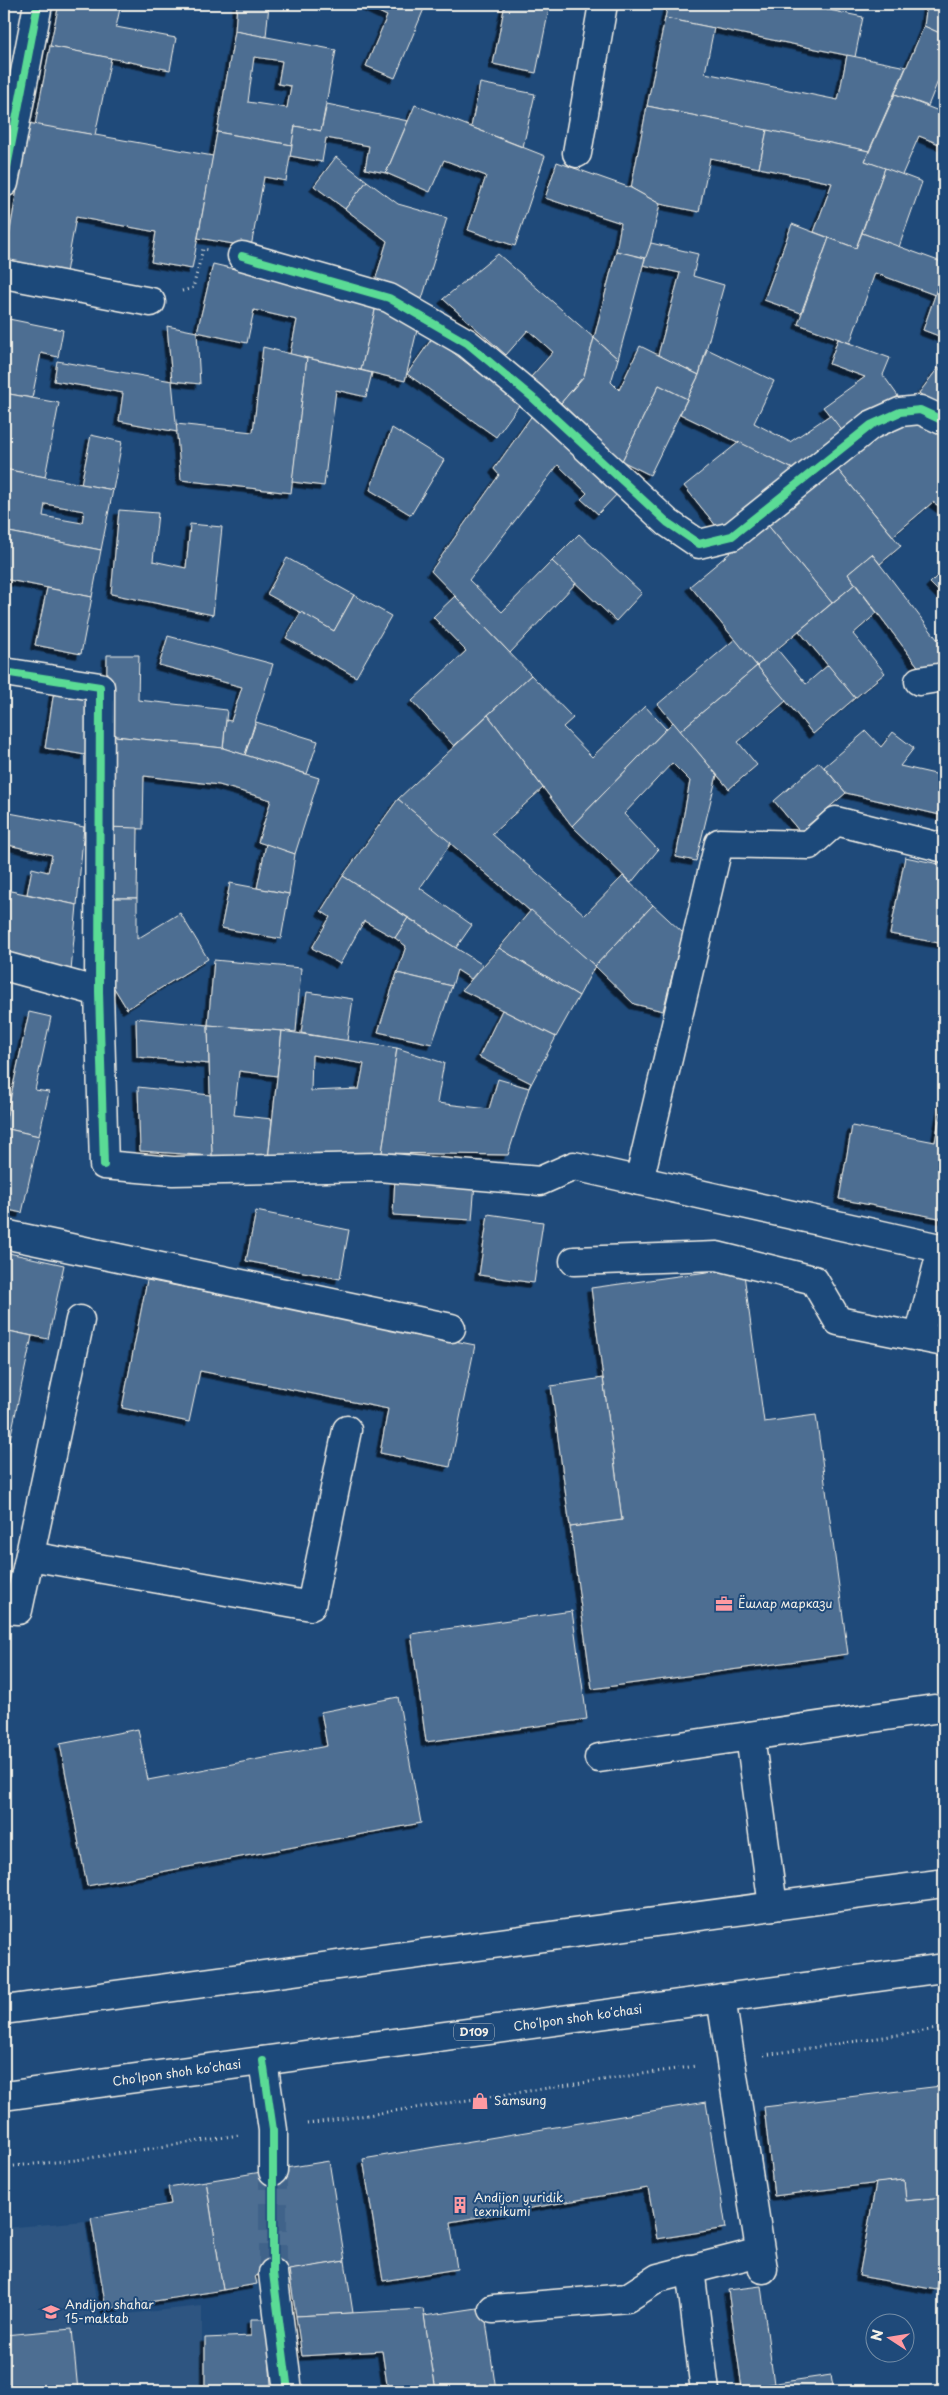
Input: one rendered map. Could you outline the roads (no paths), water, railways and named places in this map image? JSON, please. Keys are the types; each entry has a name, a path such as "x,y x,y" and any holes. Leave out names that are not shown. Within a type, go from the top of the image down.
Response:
{"street":[{"path":"4,183 38,4"},
{"path":"576,152 603,4"},
{"path":"242,256 389,298 467,343 533,398 668,523 699,544 732,536 871,425 900,412 920,410 944,421"},
{"path":"4,274 151,302"},
{"path":"4,672 100,687 99,992 104,1165 173,1171 379,1167 540,1182 574,1166 943,1249 932,1340 838,1321 814,1280 717,1256 574,1261"},
{"path":"639,1181 719,843 809,845 836,821 944,848"},
{"path":"4,966 99,992"},
{"path":"4,1234 451,1328"},
{"path":"4,1609 18,1610 80,1320"},
{"path":"30,1556 311,1606 347,1430"},
{"path":"599,1758 934,1709"},
{"path":"750,1736 773,1906"},
{"path":"4,2010 944,1883"},
{"name":"Choʻlpon shoh koʻchasi","path":"4,2096 944,1968"},
{"path":"493,2309 626,2298 658,2278 690,2269 762,2261 721,1998"},
{"path":"262,2061 273,2130 273,2171"},
{"path":"690,2269 705,2391"},
{"path":"273,2273 288,2391"}],"tunnel":[{"path":"273,2171 273,2273"}],"place":[{"name":"Ёшлар маркази","path":"724,1604"},
{"name":"Samsung","path":"480,2101"},
{"name":"Andijon yuridik texnikumi","path":"460,2205"},
{"name":"Andijon shahar 15-maktab","path":"51,2312"}]}
